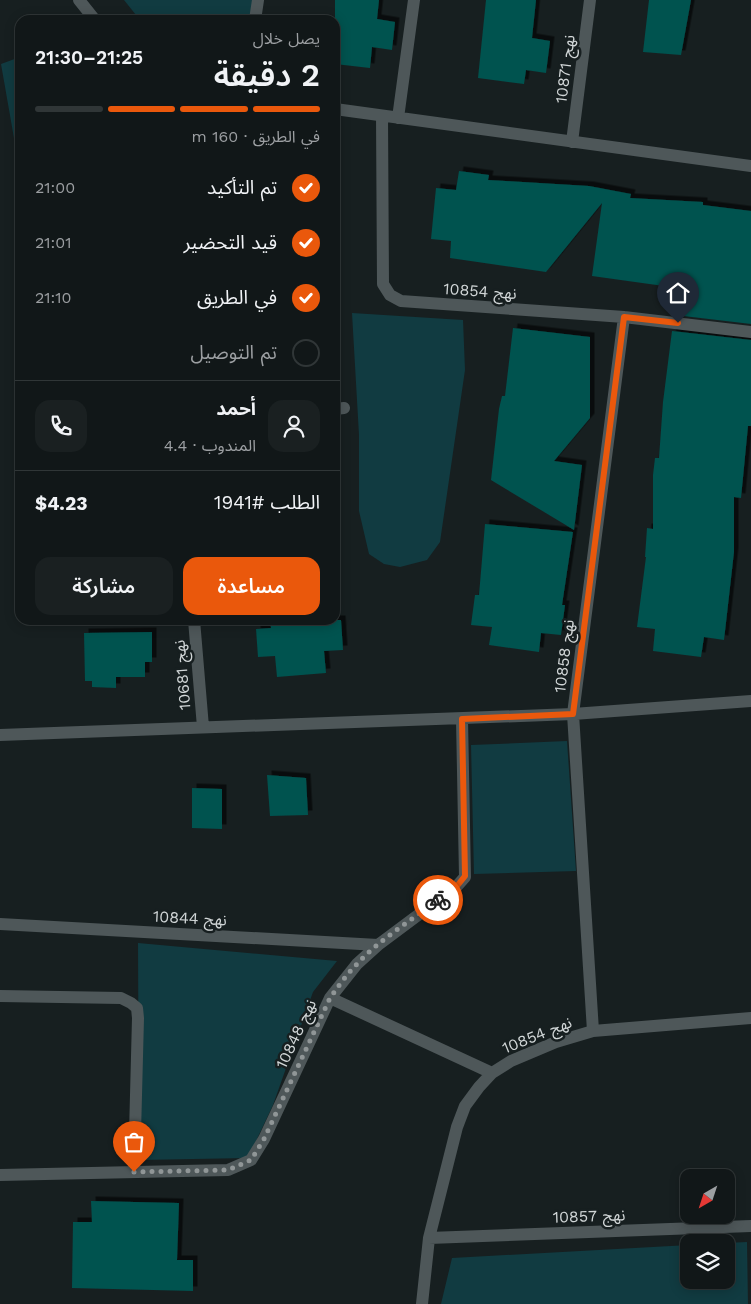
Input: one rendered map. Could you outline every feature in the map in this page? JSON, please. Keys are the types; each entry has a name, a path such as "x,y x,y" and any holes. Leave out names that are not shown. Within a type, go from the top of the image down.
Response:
{"street":[{"path":"79,0 91,15"},
{"path":"256,15 258,0"},
{"path":"398,118 414,0"},
{"name":"نهج 10871","path":"572,142 590,0"},
{"path":"340,111 751,166"},
{"name":"نهج 10854","path":"382,116 383,284 390,295 401,302 624,317 751,332"},
{"name":"نهج 10858","path":"593,1031 573,714 624,317"},
{"name":"نهج 10681","path":"194,625 203,727"},
{"path":"0,735 573,714 751,701"},
{"name":"نهج 10848","path":"0,1175 228,1170 251,1160 264,1139 330,998 357,964 457,886 465,876 462,719"},
{"name":"نهج 10844","path":"0,924 378,946"},
{"path":"0,996 121,998 137,1008 134,1172"},
{"path":"330,998 492,1073"},
{"name":"نهج 10854","path":"422,1304 429,1238 458,1127 465,1106 492,1073 511,1061 556,1042 593,1031 751,1018"},
{"name":"نهج 10857","path":"429,1238 751,1226"}],"shaded area":[{"path":"124,0 253,0 251,15 136,15"},
{"path":"15,59 15,144 1,64"},
{"path":"352,313 463,320 465,370 440,542 427,560 400,567 384,564 369,554 359,511 359,435"},
{"path":"567,741 576,871 474,874 471,745"},
{"path":"138,943 337,961 313,992 273,1105 248,1158 139,1160"},
{"path":"747,1242 748,1304 441,1304 452,1258 680,1245 680,1289 735,1289 735,1243"}],"building":[{"path":"335,0 379,0 377,19 395,22 392,50 372,47 370,68 340,65 340,15 335,15"},
{"path":"486,0 536,0 532,38 550,41 546,73 526,70 524,84 478,78"},
{"path":"649,0 691,0 681,55 643,52"},
{"path":"459,171 489,175 488,180 589,186 631,194 630,198 703,202 703,205 751,211 751,324 675,315 678,288 592,276 602,203 546,272 450,258 451,241 431,239 436,188 456,190"},
{"path":"513,328 590,337 590,418 554,461 582,465 574,530 491,480 499,409 502,396 505,396"},
{"path":"672,331 751,340 751,426 748,426 741,498 734,497 734,552 724,640 704,637 701,657 653,651 655,629 637,627 646,557 647,528 653,529 653,475 655,458 659,458 663,402"},
{"path":"485,524 573,532 562,605 565,605 561,635 541,633 539,652 489,645 492,627 471,625 475,595 479,595"},
{"path":"341,620 343,650 324,651 326,673 277,677 275,656 258,657 256,629 271,628 271,625 340,625"},
{"path":"152,632 152,662 145,662 145,677 116,677 116,688 92,687 92,681 85,681 84,633"},
{"path":"267,775 306,778 308,815 270,816"},
{"path":"192,788 222,789 222,829 192,828"},
{"path":"91,1201 179,1203 177,1260 193,1260 193,1291 72,1288 73,1222 92,1222"}],"way so far":[{"path":"134,1172 228,1170 251,1160 264,1139 285,1096 330,998 344,978 378,946 438,900"}],"route":[{"path":"438,900 457,886 465,876 462,719 573,714 624,317 678,323"}]}
